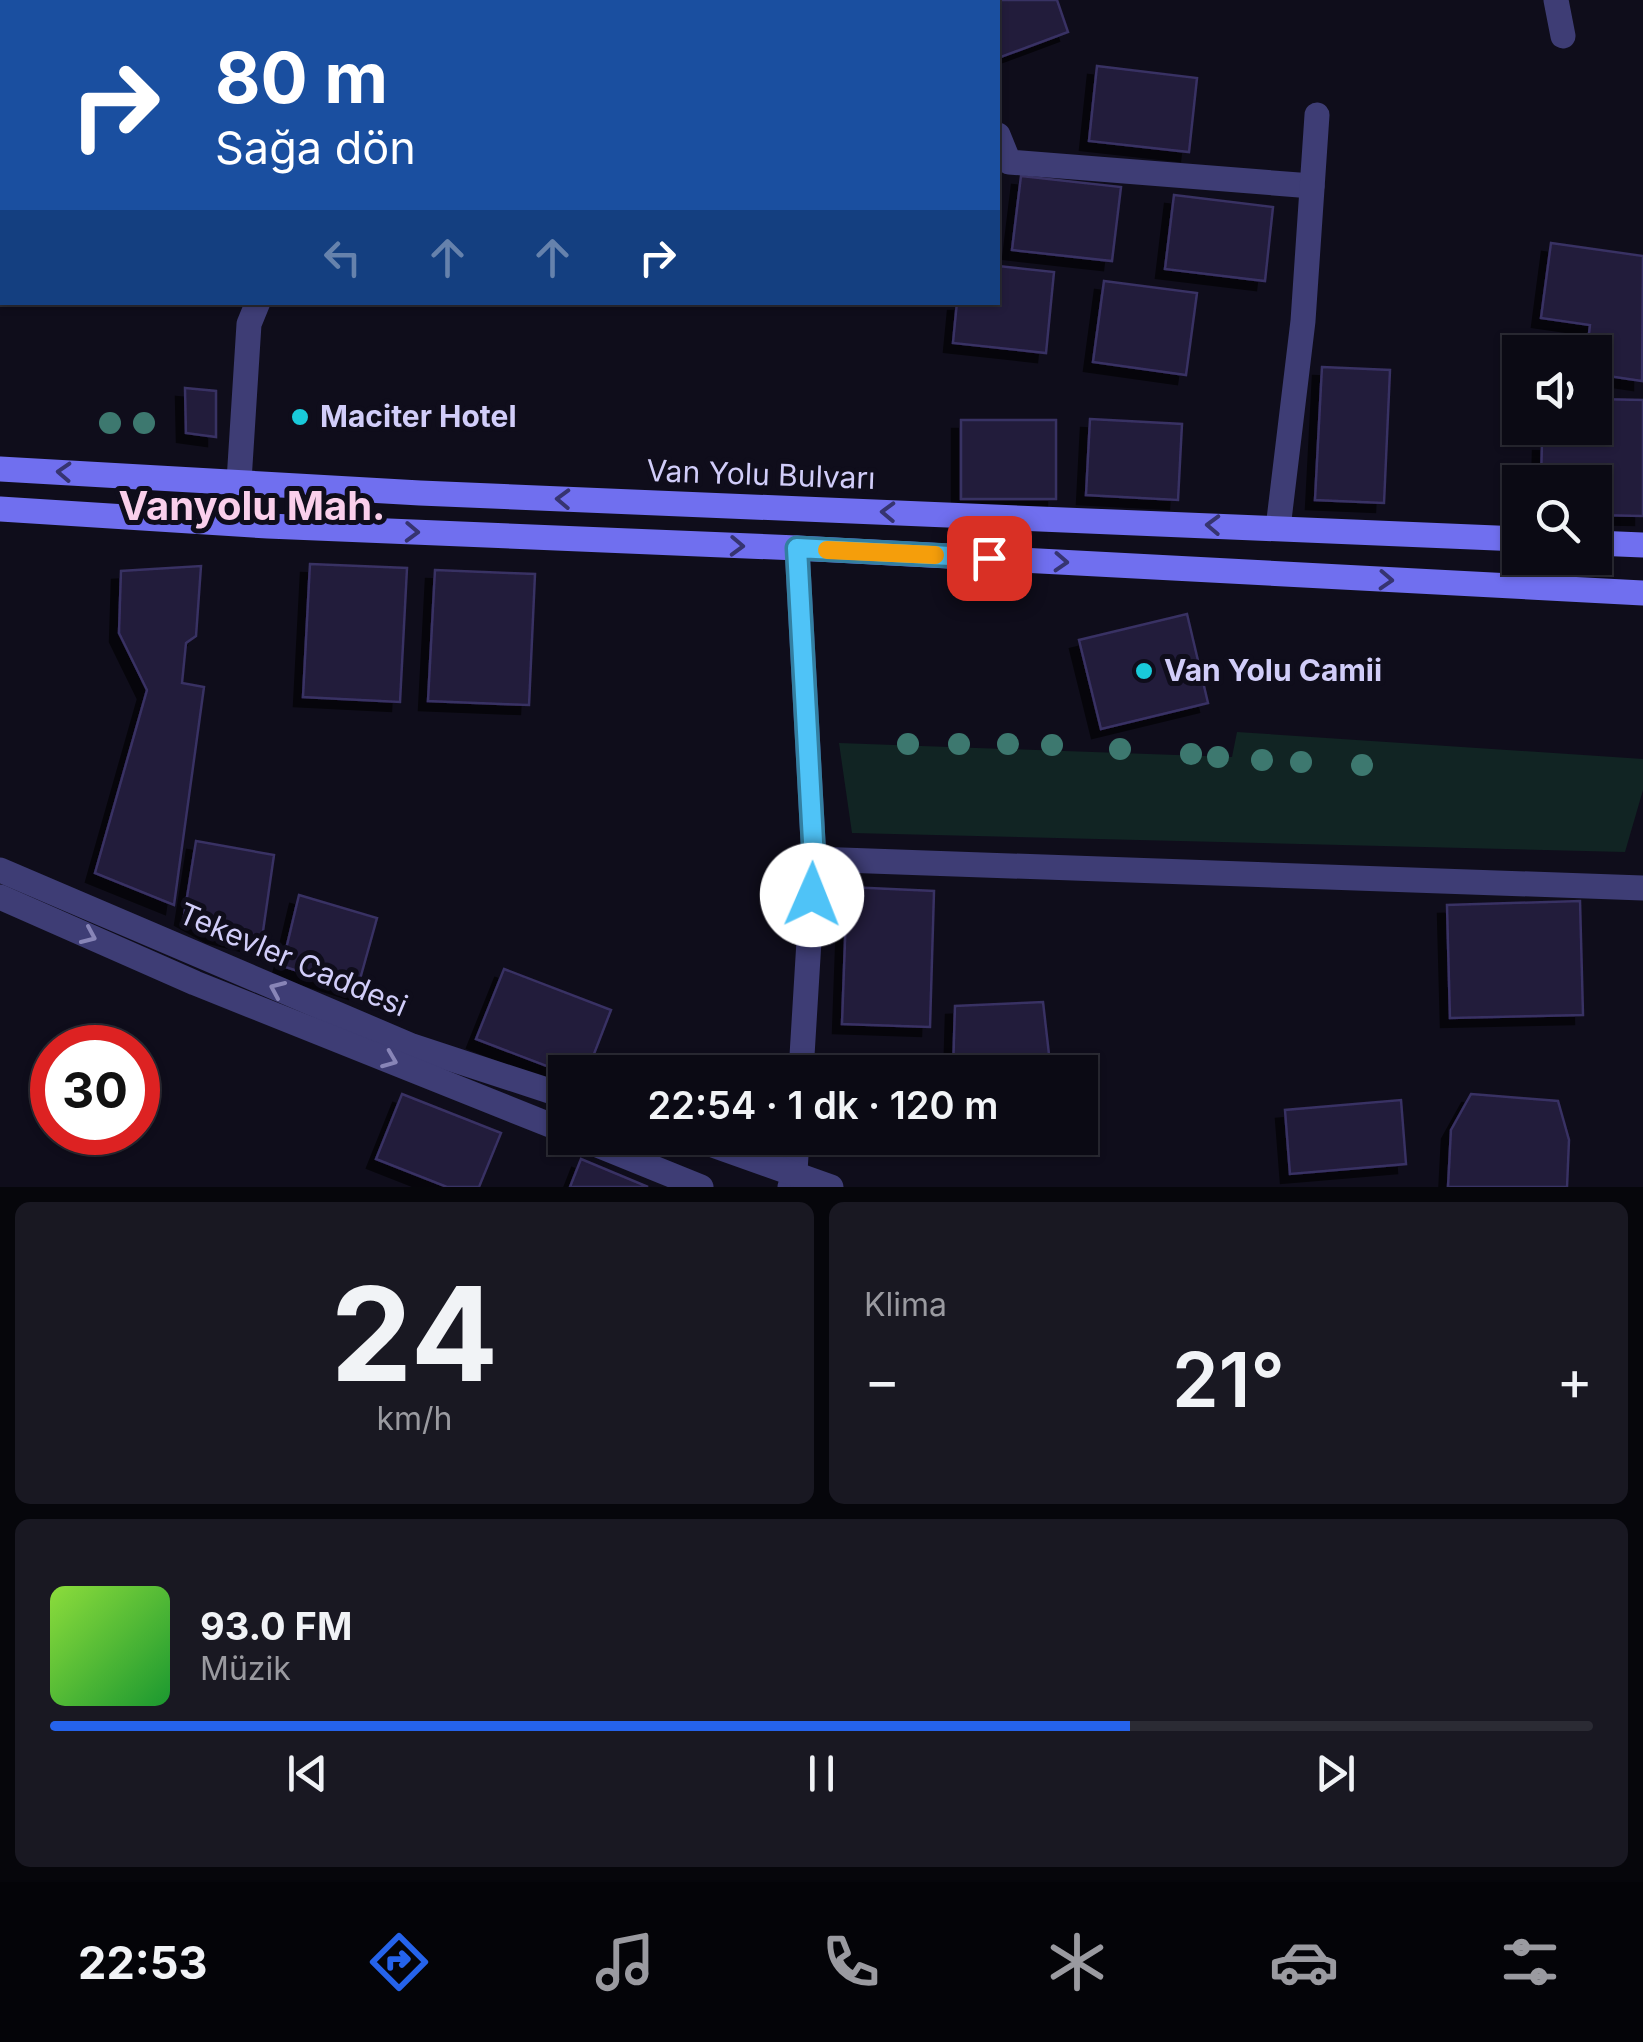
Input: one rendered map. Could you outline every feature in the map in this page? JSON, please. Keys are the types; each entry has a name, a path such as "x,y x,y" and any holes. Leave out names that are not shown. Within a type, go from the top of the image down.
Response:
{"main road":[{"name":"Van Yolu Bulvarı","path":"0,469 420,494 1502,538"},
{"path":"0,509 287,527 797,548 1643,594"},
{"path":"1612,544 1643,545"}],"street":[{"path":"1556,0 1563,36"},
{"path":"1278,528 1303,322 1317,114"},
{"path":"1000,139 1009,162 1312,186"},
{"path":"239,481 248,324 257,305"},
{"path":"797,548 814,860 802,1055"},
{"path":"814,860 1643,888"},
{"name":"Tekevler Caddesi","path":"0,870 412,1046 548,1090"},
{"path":"0,897 195,983 548,1125"},
{"path":"622,1155 701,1187"},
{"path":"733,1155 793,1180 831,1187"},
{"path":"793,1180 795,1155"}],"green space":[{"path":"1237,732 1643,759 1643,790 1625,852 852,833 839,743 1232,757"}],"building":[{"path":"1000,0 1057,0 1068,32 1000,57"},
{"path":"1097,66 1197,78 1189,152 1089,141"},
{"path":"1021,176 1121,187 1112,261 1012,250"},
{"path":"1174,195 1273,207 1265,281 1165,269"},
{"path":"1551,243 1643,256 1642,381 1612,377 1612,335 1589,335 1590,325 1541,318"},
{"path":"1000,266 1054,272 1046,353 953,343 957,305 1000,305"},
{"path":"1104,281 1197,293 1186,375 1093,362"},
{"path":"1322,367 1390,370 1384,503 1315,500"},
{"path":"185,388 216,391 216,437 186,433"},
{"path":"1612,399 1643,400 1643,516 1612,515 1612,465 1541,465 1542,445 1612,445"},
{"path":"1090,419 1182,424 1178,500 1086,495"},
{"path":"961,420 1056,420 1056,499 961,499"},
{"path":"310,564 407,568 400,702 303,697"},
{"path":"201,566 196,636 186,643 182,683 204,687 174,905 95,873 147,690 119,633 121,571"},
{"path":"435,570 535,574 529,705 428,701"},
{"name":"Van Yolu Camii","path":"1187,614 1208,703 1101,729 1079,640"},
{"path":"196,841 274,855 261,945 215,933 184,916"},
{"path":"847,887 934,891 930,1027 842,1024"},
{"path":"299,895 377,918 357,990 282,966"},
{"path":"1580,901 1583,1015 1450,1018 1447,905"},
{"path":"504,969 611,1010 594,1055 548,1055 548,1067 476,1039"},
{"path":"1043,1002 1049,1055 954,1055 955,1006"},
{"path":"402,1094 501,1133 479,1187 447,1187 376,1159"},
{"path":"1471,1094 1558,1101 1569,1140 1567,1187 1448,1187 1451,1130"},
{"path":"1401,1100 1406,1164 1290,1174 1285,1110"},
{"path":"581,1159 648,1187 570,1187"}],"slow traffic":[{"path":"827,550 935,555"}],"place":[{"name":"Maciter Hotel","path":"300,417"},
{"name":"Van Yolu Camii","path":"1144,671"}],"district":[{"name":"Vanyolu Mah.","path":"252,506"}],"route":[{"path":"812,895 814,860 797,548 989,558"}]}
